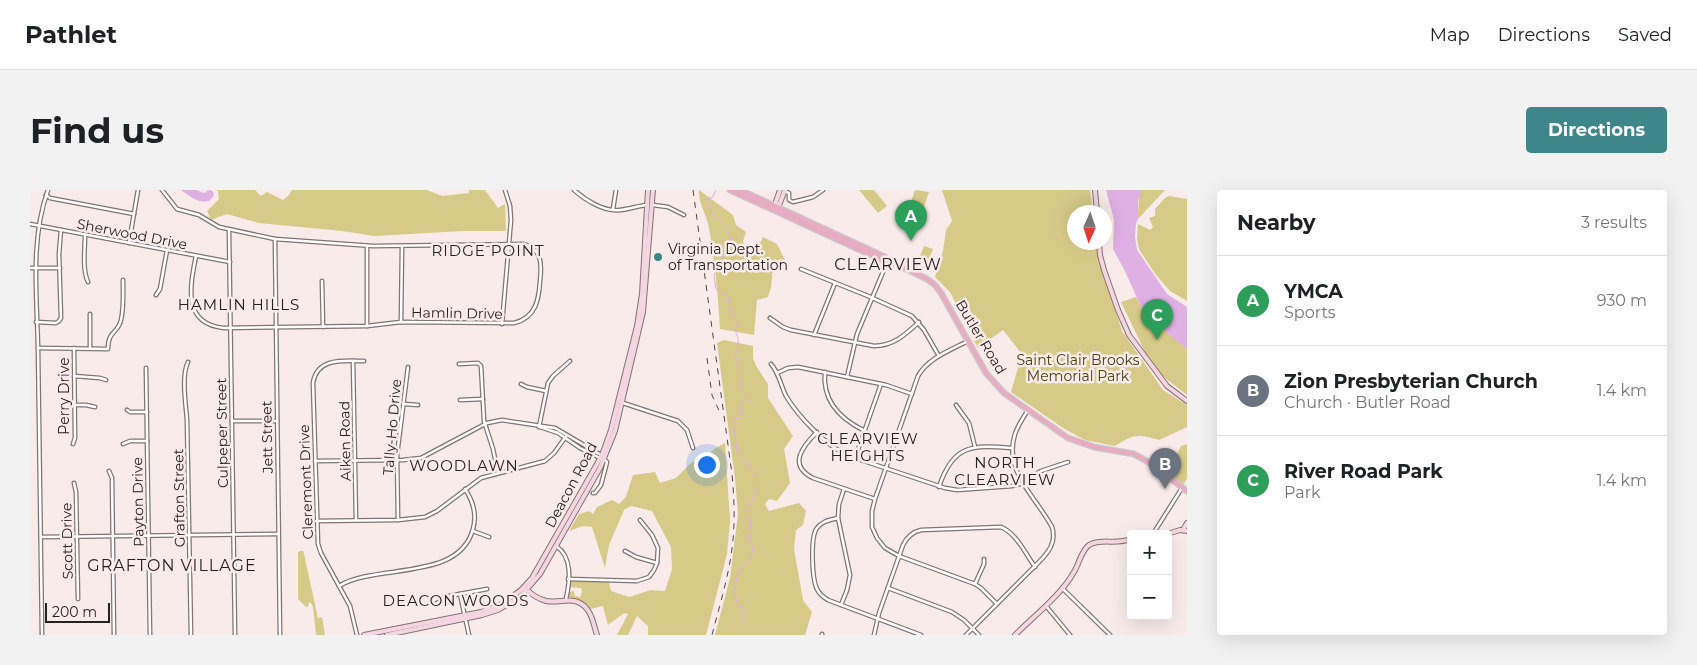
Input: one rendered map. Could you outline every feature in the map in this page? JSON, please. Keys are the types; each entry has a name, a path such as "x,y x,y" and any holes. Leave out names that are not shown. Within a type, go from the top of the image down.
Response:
{"main road":[{"name":"Deacon Road","path":"648,190 649,205"},
{"name":"Deacon Road","path":"364,635 488,613 505,607 540,574 602,457 620,402 640,311 649,205 652,190"},
{"name":"Butler Road","path":"730,190 738,191 776,208 884,261 888,260 927,279 936,285 942,293 986,372 995,384 1010,398 1029,409 1063,435 1094,447 1125,452 1140,458 1187,491"},
{"path":"776,208 783,190"},
{"path":"1095,190 1097,205"},
{"path":"1100,250 1101,262 1127,331 1160,378 1171,390 1187,401"},
{"name":"Deacon Road","path":"525,588 602,457"},
{"path":"1172,533 1185,530 1187,523"},
{"path":"1015,635 1062,588 1072,575 1088,546 1096,543 1121,543 1127,541"},
{"path":"525,588 546,601 566,600 578,602 587,609 597,635"},
{"name":"Deacon Road","path":"387,635 465,617"}],"street":[{"path":"42,635 35,242 37,226 48,190"},
{"path":"129,243 138,190"},
{"name":"Hamlin Drive","path":"162,190 177,209 199,215 216,226 230,230 275,239 367,246 526,245 534,249 540,256 542,268 539,297 535,309 529,316 514,323 401,322 367,326 219,328 208,324 193,307 190,291 196,256"},
{"path":"502,324 511,212 505,190"},
{"path":"574,190 589,201 613,210 649,205 668,207 684,216"},
{"path":"613,210 616,190"},
{"path":"783,190 789,193 790,200 793,202 813,197 823,190"},
{"path":"46,196 134,214"},
{"name":"Sherwood Drive","path":"30,224 230,262"},
{"path":"36,322 56,323 60,320 61,230"},
{"name":"Culpeper Street","path":"230,230 235,635"},
{"path":"85,235 85,268 88,282"},
{"name":"Jett Street","path":"275,239 280,635"},
{"path":"367,246 367,326"},
{"path":"401,322 402,246"},
{"path":"156,295 160,289 167,250"},
{"path":"847,377 854,342 888,260"},
{"path":"30,268 60,268"},
{"path":"801,269 907,313 919,322 939,356"},
{"path":"38,348 108,348 110,335 121,319 124,280"},
{"path":"322,281 322,327"},
{"path":"814,334 835,283"},
{"path":"90,314 90,348"},
{"path":"770,318 787,329 874,346 888,344 900,338 919,322"},
{"path":"30,333 37,333"},
{"path":"968,341 929,362 920,372 875,499 872,521 875,534 885,548 899,556 974,584 981,588 997,604"},
{"name":"Perry Drive","path":"74,348 74,444"},
{"name":"Aiken Road","path":"353,361 356,520"},
{"name":"Cleremont Drive","path":"357,635 350,606 320,549 316,521 313,383 315,375 320,368 328,363 364,361"},
{"path":"539,426 546,391 551,378 570,361"},
{"name":"Grafton Street","path":"188,362 185,377 190,635"},
{"path":"459,364 479,363 481,365 484,425 493,449 498,473"},
{"path":"771,364 791,403 834,449 939,487 956,490 1008,487 1023,482 1041,471 1068,462"},
{"name":"Tally-Ho Drive","path":"398,520 397,460 408,366"},
{"path":"777,373 795,367 881,384 912,394"},
{"name":"Payton Drive","path":"146,368 150,635"},
{"path":"825,372 825,390 830,403 849,422 865,431"},
{"path":"74,376 106,380"},
{"path":"521,384 546,391"},
{"path":"855,458 881,384"},
{"path":"460,400 483,399"},
{"path":"620,402 678,421 687,430 693,448"},
{"path":"404,404 418,405"},
{"path":"75,405 95,407"},
{"path":"956,405 970,425 975,447"},
{"path":"966,635 1034,567 1050,549 1054,539 1050,524 1013,463 1012,448 1017,428 1029,409"},
{"path":"126,410 130,412 147,412"},
{"path":"315,461 397,460 426,456 484,425 502,420 555,428 602,457 606,462 601,485 595,493 592,492"},
{"path":"232,421 277,421"},
{"path":"817,432 801,450 799,457 802,468 811,477 875,499"},
{"path":"316,521 398,520 415,519 429,515 481,478 545,461 554,453 566,436"},
{"path":"123,444 130,441 147,441"},
{"path":"939,487 943,474 950,462 960,453 975,447 1012,448"},
{"path":"109,471 112,478 114,635"},
{"name":"Scott Drive","path":"74,484 76,492 78,599"},
{"path":"1156,530 1182,488"},
{"path":"339,586 353,579 448,560 464,548 473,531 475,519 472,499 465,489"},
{"path":"841,605 850,575 838,518 844,489"},
{"path":"838,518 819,525 812,541 817,589 825,599 921,635"},
{"path":"568,579 640,581 651,575 657,563 658,554 656,544 640,520"},
{"path":"874,635 877,619 899,556 907,538 918,530 996,526 1004,528 1012,534 1034,567"},
{"path":"473,531 489,538"},
{"path":"41,537 278,534"},
{"path":"556,546 567,557 568,579 566,600"},
{"path":"625,550 636,557 657,563"},
{"path":"974,584 984,564 984,559"},
{"path":"888,588 952,612 961,617 980,635"},
{"path":"1062,588 1110,635"},
{"path":"431,602 438,598 488,589"},
{"path":"460,594 469,635"},
{"path":"1045,605 1070,635"}],"green space":[{"path":"215,190 255,190 261,196 267,192 283,200 292,190 427,190 442,196 469,193 469,190 485,190 498,208 505,204 506,231 463,231 374,236 259,223 227,214 211,220 207,211 219,199 218,191"},
{"path":"699,190 733,215 736,225 746,232 743,241 745,253 757,249 763,237 777,244 785,260 773,267 768,297 757,300 754,335 720,329 711,241"},
{"path":"859,190 874,190 887,206 878,213"},
{"path":"915,190 929,192 923,210 910,205"},
{"name":"Saint Clair Brooks Memorial Park","path":"942,190 1090,190 1092,205 1067,205 1067,250 1098,250 1101,267 1122,331 1163,390 1187,405 1187,427 1159,440 1136,436 1115,446 1085,440 1063,428 1011,392 1022,354 1003,330 978,348 950,292 935,277 943,251 946,230 952,221"},
{"path":"1139,190 1165,190 1138,219"},
{"path":"1169,196 1187,199 1187,301 1170,291 1156,275 1139,249 1137,239 1138,224 1150,230 1153,227 1149,218 1155,216 1155,209"},
{"path":"924,246 933,249 928,261 919,258"},
{"path":"1136,297 1141,307 1187,349 1187,395 1161,375 1145,352 1121,302"},
{"path":"724,340 753,346 753,358 756,366 768,384 768,398 793,436 784,449 790,483 777,501 769,499 765,504 769,511 799,503 806,511 803,525 796,530 794,549 803,600 812,612 805,635 715,635 730,578 738,514 717,343"},
{"path":"725,443 730,521 727,554 706,635 648,635 648,626 637,616 628,635 617,635 628,614 624,613 608,625 603,606 590,609 568,596 569,592 574,591 575,596 580,597 582,592 581,588 569,587 569,580 607,581 611,591 629,597 651,590 665,591 672,569 671,547 652,511 631,506 624,510 609,545 605,568 592,527 583,526 569,531 579,514 589,511 593,514 597,507 612,500 619,504 626,497 633,475 655,472 660,483 676,478 692,462 705,459 714,449"},
{"path":"1187,444 1187,478 1183,486 1167,474 1181,446"},
{"path":"301,551 304,554 318,618 322,617 325,635 316,635 311,603 309,602 308,607 306,607 298,599 298,552"}],"shaded area":[{"path":"181,190 197,190 203,193 211,190 214,193 209,201 201,201 194,199"},
{"path":"1106,190 1139,190 1141,196 1138,199 1138,219 1135,237 1137,250 1167,294 1187,307 1187,349 1167,333 1141,307 1113,249 1114,220 1112,205 1110,205"}],"waterway":[{"path":"716,190 713,197 707,199 708,203 716,218 725,225 731,240 727,244 726,252 721,258 714,276 716,289 728,297 731,312 738,322 735,330 738,339 735,354 742,388 751,400 749,402 742,401 741,417 733,420 737,451 755,475 756,489 749,509 751,527 748,539 753,547 751,559 740,571 735,588 738,604 745,612 742,619 745,623 733,635"}],"railway":[{"path":"693,190 734,499 732,552 712,635"},
{"path":"707,358 712,395 721,415"}],"place":[{"name":"YMCA","path":"911,241"},
{"name":"Virginia Dept. of Transportation","path":"658,257"},
{"name":"River Road Park","path":"1157,340"},
{"name":"Zion Presbyterian Church","path":"1165,489"}],"district":[{"name":"RIDGE POINT","path":"488,251"},
{"name":"CLEARVIEW","path":"888,264"},
{"name":"HAMLIN HILLS","path":"239,305"},
{"name":"CLEARVIEW HEIGHTS","path":"868,448"},
{"name":"WOODLAWN","path":"464,466"},
{"name":"NORTH CLEARVIEW","path":"1005,472"},
{"name":"GRAFTON VILLAGE","path":"172,565"},
{"name":"DEACON WOODS","path":"456,601"}]}
